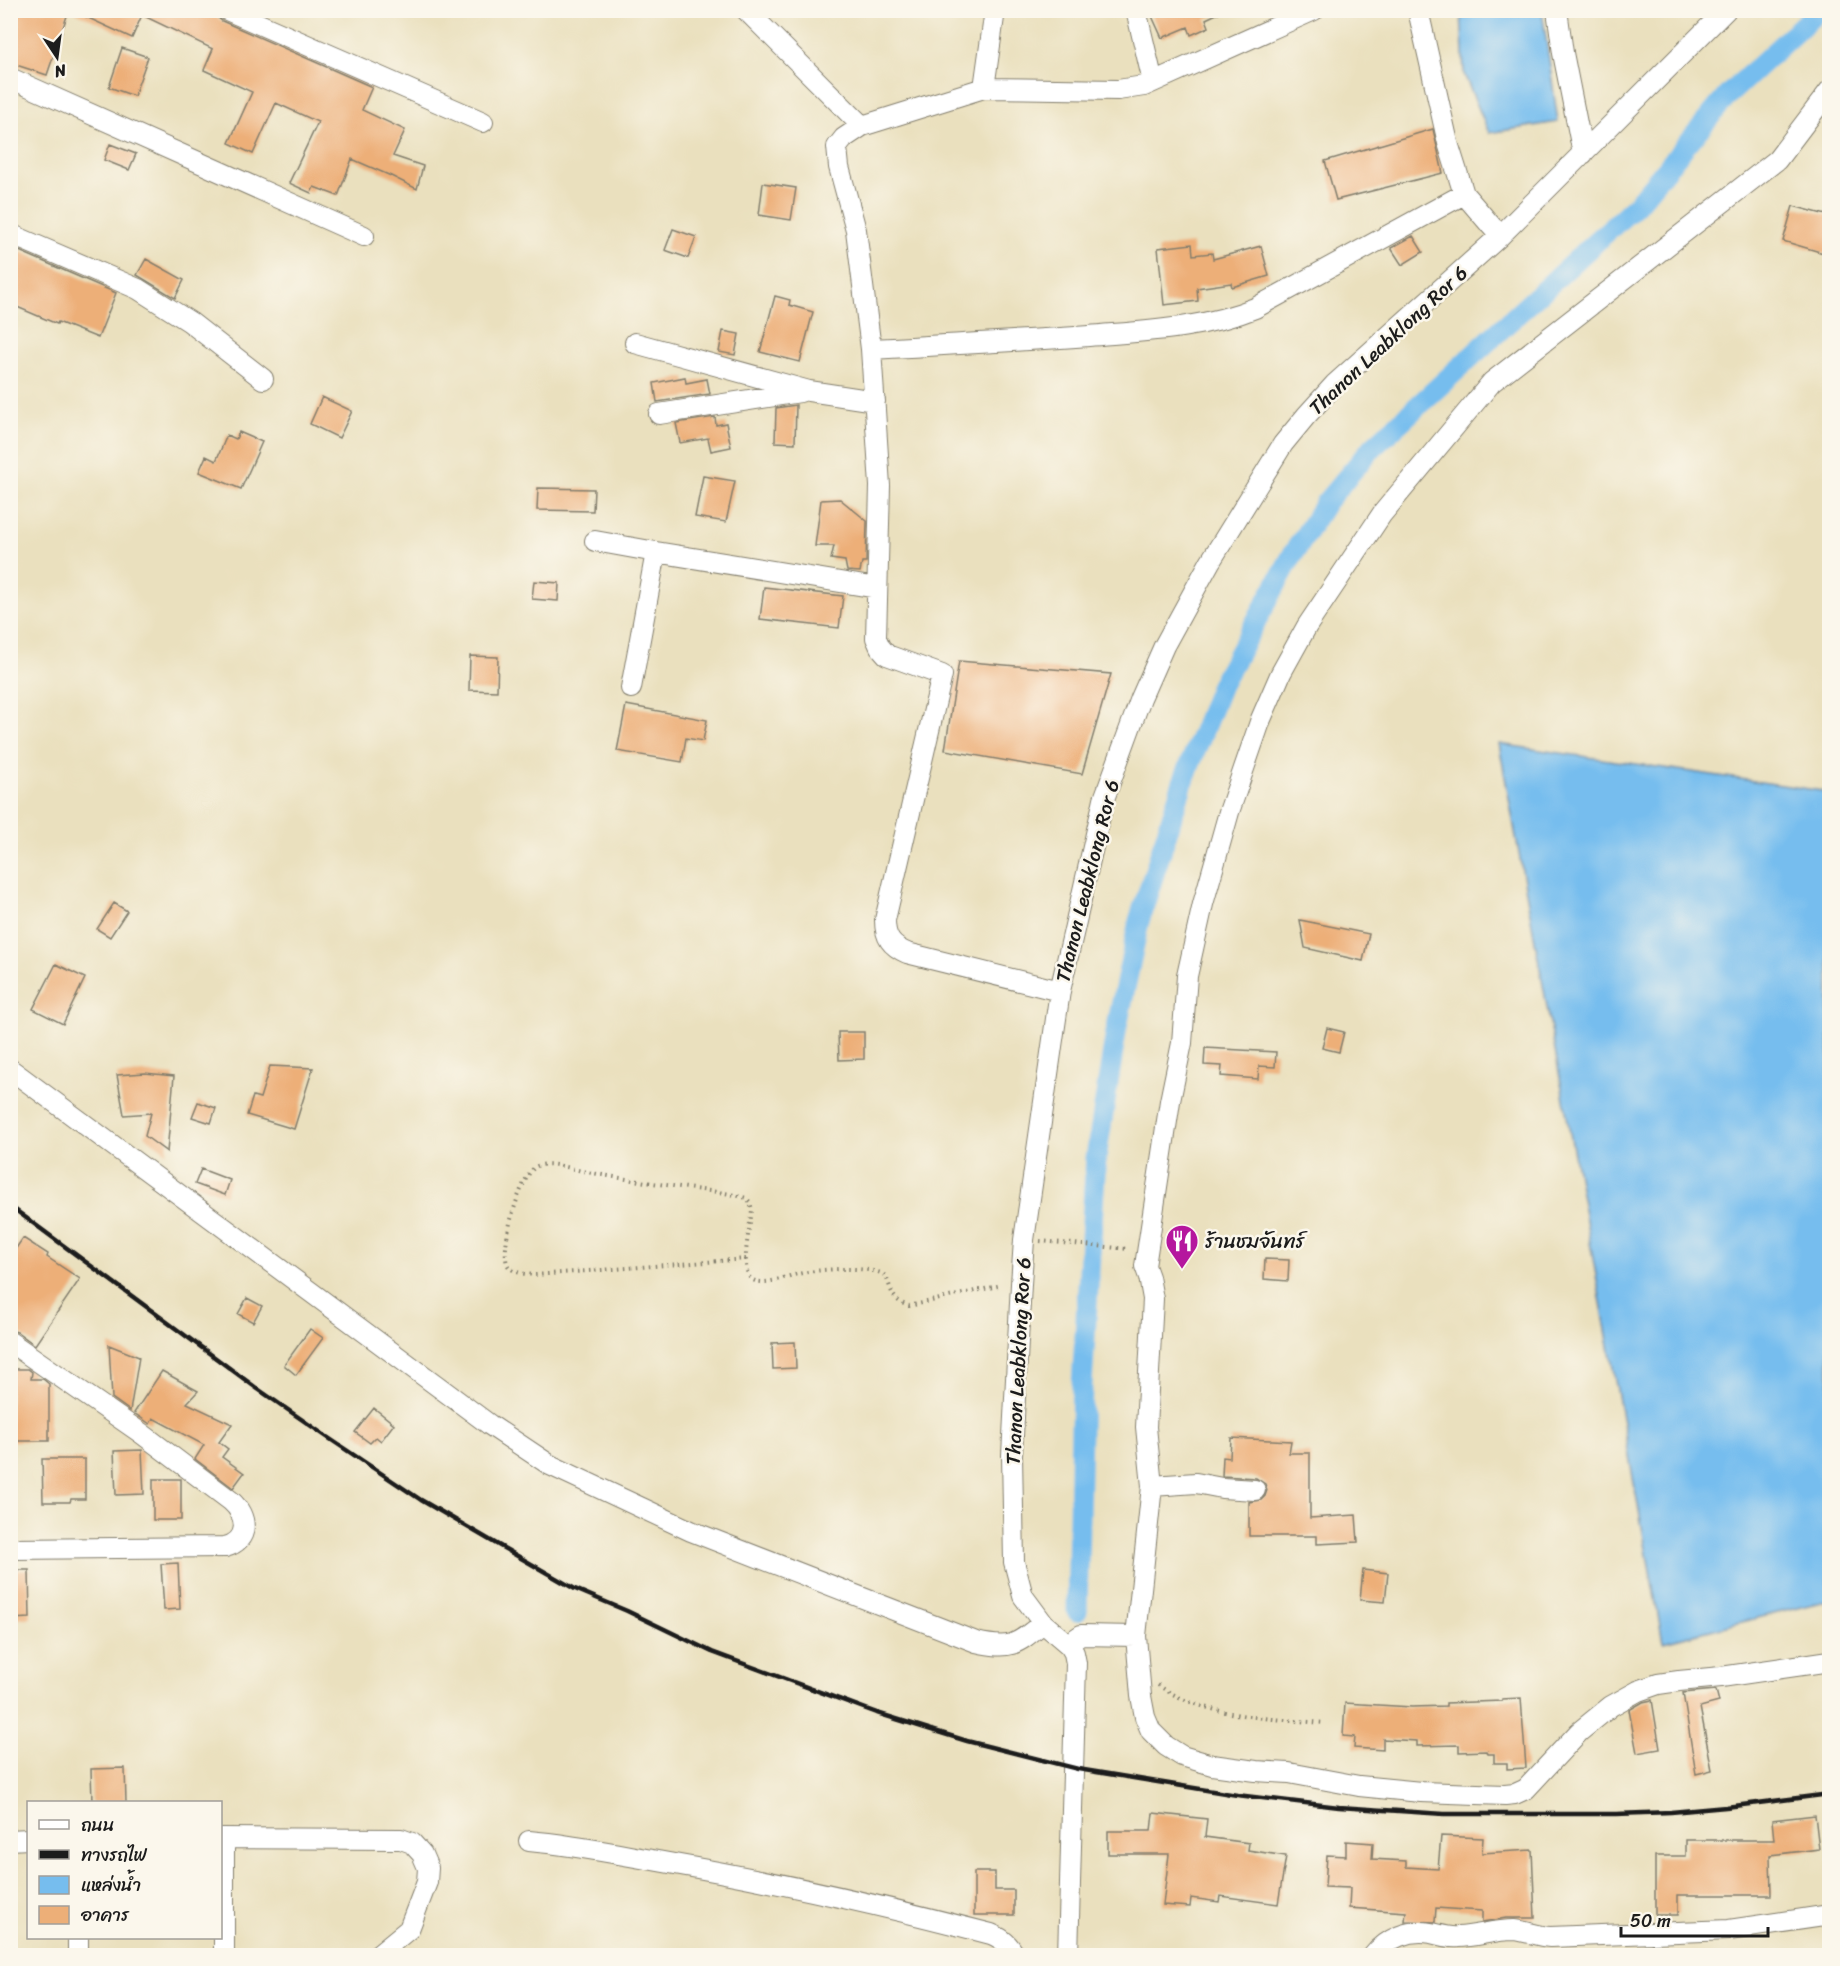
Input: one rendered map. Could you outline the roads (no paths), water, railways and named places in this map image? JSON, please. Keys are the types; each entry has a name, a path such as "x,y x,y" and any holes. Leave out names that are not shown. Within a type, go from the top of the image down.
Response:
{"street":[{"path":"227,10 483,122"},
{"path":"746,10 862,126"},
{"path":"984,88 995,10"},
{"path":"1136,10 1153,82"},
{"path":"1060,991 907,953 890,942 885,933 885,920 942,675 894,658 882,650 876,638 880,486 871,349 856,230 837,158 837,147 840,142 862,126 984,88 1134,89 1314,10"},
{"path":"1418,10 1448,143 1464,194 1500,236"},
{"path":"1557,10 1583,154"},
{"name":"Thanon Leabklong Ror 6","path":"1068,1644 1043,1623 1023,1596 1014,1562 1012,1455 1024,1240 1060,991 1104,799 1141,698 1210,562 1283,444 1306,416 1335,384 1500,236 1726,10"},
{"path":"10,78 364,236"},
{"path":"1830,90 1777,160 1491,382 1382,514 1307,626 1281,673 1261,719 1228,812 1203,904 1187,976 1182,1043 1170,1101 1145,1266 1152,1299 1146,1427 1152,1486 1136,1636 1144,1712 1151,1731 1166,1746 1190,1759 1212,1765 1290,1773 1359,1786 1421,1792 1510,1795 1519,1793 1529,1786 1569,1741 1591,1721 1616,1702 1638,1691 1658,1684 1830,1661"},
{"path":"871,349 1105,334 1199,325 1218,321 1255,308 1464,194"},
{"path":"10,234 138,289 190,322 263,379"},
{"path":"635,343 808,390 875,401"},
{"path":"659,414 808,390"},
{"path":"595,541 878,588"},
{"path":"631,688 656,552"},
{"path":"10,1069 490,1425 550,1465 691,1531 976,1642 1010,1646 1022,1640 1043,1623"},
{"path":"10,1342 141,1433 231,1501 241,1513 244,1527 239,1541 225,1547 10,1549"},
{"path":"1152,1486 1196,1483 1222,1488 1255,1490"},
{"path":"1068,1956 1076,1674 1074,1653 1068,1644 1081,1635 1136,1636"},
{"path":"224,1956 222,1838 401,1839 412,1843 422,1854 428,1868 427,1882 410,1929 376,1956"},
{"path":"10,1840 27,1839"},
{"path":"529,1841 735,1874 869,1902 991,1934 1010,1946 1015,1956"},
{"path":"1373,1956 1387,1942 1411,1933 1458,1937 1516,1930 1550,1937 1663,1933 1729,1930 1830,1915"},
{"path":"78,1939 78,1956"}],"water":[{"path":"1461,11 1542,11 1558,122 1489,133 1464,74"},
{"path":"1499,744 1829,792 1829,1600 1663,1642"}],"waterway":[{"path":"1077,1611 1082,1385 1096,1158 1117,1026 1139,921 1183,782 1221,685 1293,554 1326,502 1371,449 1636,205 1728,95 1819,10"}],"railway":[{"path":"10,1206 255,1387 421,1500 575,1589 712,1652 877,1713 967,1741 1078,1769 1237,1795 1339,1807 1444,1814 1616,1814 1726,1807 1830,1794"}],"place":[{"name":"ร้านชมจันทร์","path":"1182,1270"}]}
